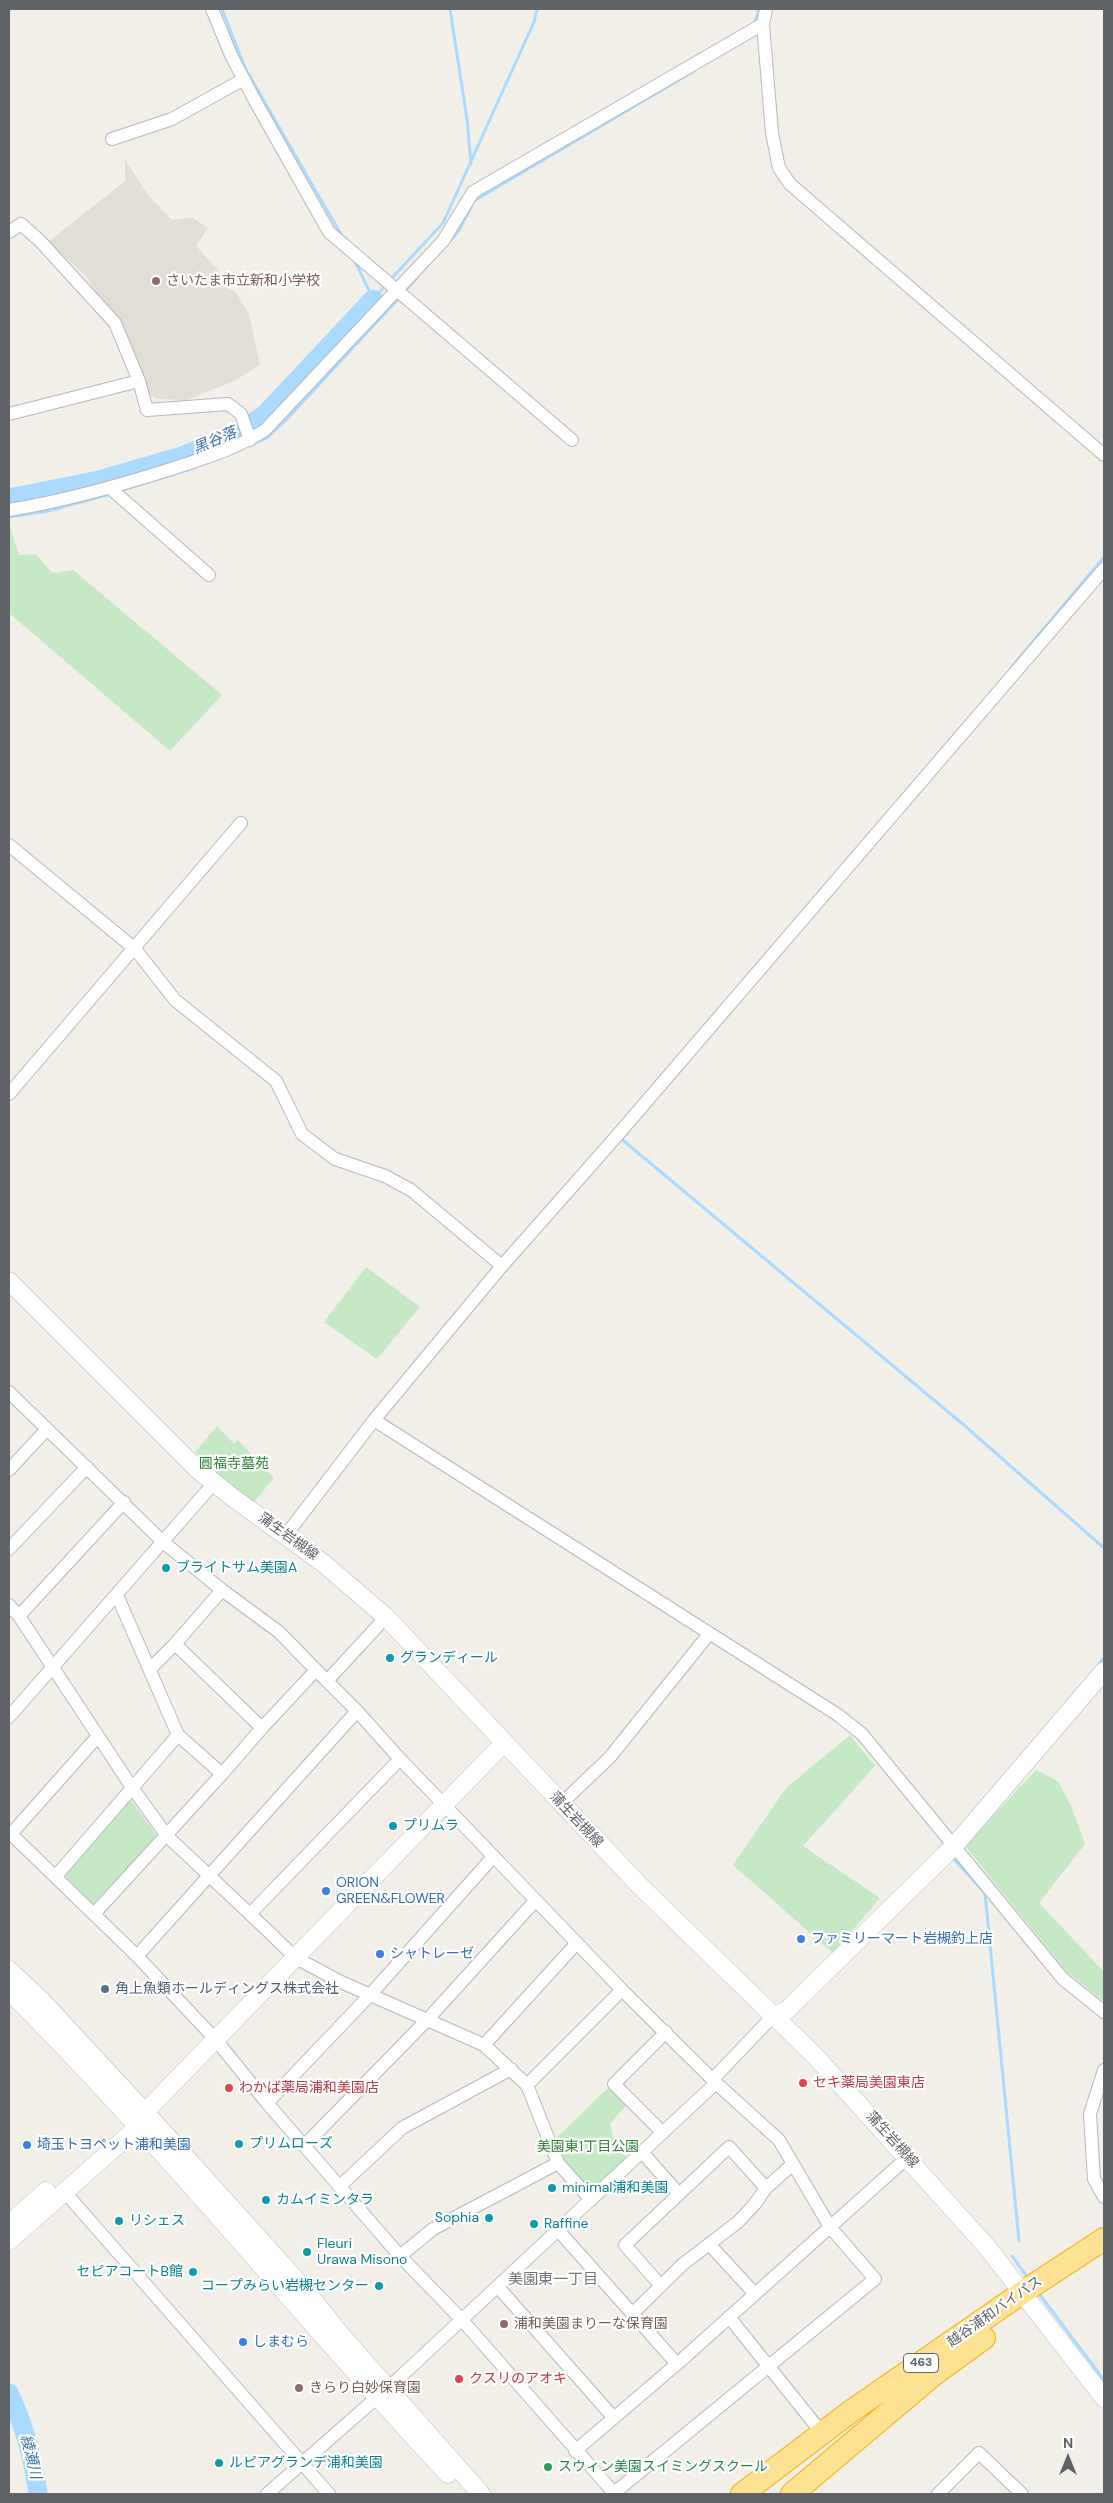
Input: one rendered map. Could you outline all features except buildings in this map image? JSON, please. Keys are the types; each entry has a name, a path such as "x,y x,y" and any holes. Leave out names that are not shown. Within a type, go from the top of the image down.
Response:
{"highway":[{"name":"越谷浦和バイパス","path":"788,2494 800,2488 1027,2298 1104,2239"},
{"name":"越谷浦和バイパス","path":"742,2494 822,2433 1027,2298 1104,2256"}],"street":[{"path":"212,9 244,79 329,232 572,440"},
{"path":"766,9 763,24 772,133 779,168 790,184 1104,455"},
{"path":"9,510 110,488 212,456 250,440 265,430 280,416 395,290 443,241 473,192 763,24"},
{"path":"112,139 172,119 244,79"},
{"path":"9,232 21,224 40,241 115,323 139,380 147,410 228,404 241,414 250,440"},
{"path":"9,414 139,380"},
{"path":"110,488 209,575"},
{"path":"286,1535 374,1420 502,1266 572,1189 1104,569"},
{"path":"9,1094 241,823"},
{"path":"9,845 135,949 175,1000 276,1081 302,1134 335,1159 385,1176 411,1190 502,1266"},
{"name":"蒲生岩槻線","path":"9,1281 183,1456 214,1483 353,1586 386,1617 561,1804 696,1943 816,2057 987,2247 1102,2391"},
{"path":"9,1392 164,1542 222,1590 279,1632 357,1711 444,1806 576,1944 714,2081 779,2140 830,2226 875,2279 614,2493 575,2451 462,2320 400,2256 267,2103 216,2040 137,1956 10,1833 98,1736"},
{"path":"374,1420 838,1715 862,1734 1063,1979 1104,2012"},
{"path":"9,1470 47,1429"},
{"path":"9,1548 87,1467"},
{"path":"11,1708 53,1668 214,1483"},
{"path":"18,1616 124,1502"},
{"path":"150,1669 222,1590"},
{"path":"117,1595 178,1734 222,1774"},
{"path":"9,1605 167,1836 296,1958 340,1982 484,2044 527,2085 558,2163 591,2200"},
{"path":"327,1681 386,1617"},
{"path":"561,1804 610,1757 709,1634"},
{"path":"174,1644 262,1728"},
{"path":"94,1914 167,1836 316,1670"},
{"path":"266,2494 382,2393 663,2133 774,2016 786,2011 955,1845 1104,1671"},
{"path":"137,1956 357,1711"},
{"path":"56,1876 131,1786 178,1734"},
{"path":"9,2241 138,2119 504,1743"},
{"path":"250,1914 400,1759"},
{"path":"267,2103 370,1995 493,1856"},
{"path":"304,2146 428,2019 535,1901"},
{"path":"484,2044 576,1944"},
{"path":"9,1970 42,2001 138,2119"},
{"path":"527,2085 622,1990"},
{"path":"9,1991 138,2119 307,2292 382,2393 467,2494"},
{"path":"663,2133 614,2084 666,2032"},
{"path":"340,2186 402,2128 511,2069"},
{"path":"1104,2070 1090,2114 1094,2179 1104,2197"},
{"path":"9,2224 138,2119"},
{"path":"661,2286 625,2245 729,2147 766,2188"},
{"path":"642,2152 679,2194"},
{"path":"575,2451 677,2364 908,2157"},
{"path":"400,2256 433,2229 558,2163"},
{"path":"632,2314 683,2264 738,2222 754,2206 766,2188 793,2164"},
{"path":"64,2191 329,2494"},
{"path":"558,2230 677,2364"},
{"path":"709,2244 755,2294"},
{"path":"498,2287 614,2418"},
{"path":"729,2317 822,2433"},
{"path":"382,2393 481,2494"},
{"path":"938,2494 979,2453 1022,2494"}],"shaded area":[{"name":"さいたま市立新和小学校","path":"125,160 149,196 172,220 192,217 208,228 196,246 220,272 225,286 236,293 249,314 260,365 232,382 186,400 156,399 148,392 128,345 86,276 48,242 125,181"}],"green space":[{"path":"9,524 19,555 36,554 52,573 73,570 222,695 170,751 9,613"},
{"path":"366,1267 420,1307 377,1359 324,1322"},
{"name":"圓福寺墓苑","path":"217,1426 234,1444 238,1440 274,1478 254,1502 220,1478 195,1452"},
{"path":"850,1735 875,1766 803,1846 880,1898 833,1953 733,1865 786,1788"},
{"path":"1036,1770 1058,1781 1072,1808 1085,1844 1039,1903 1104,1972 1104,2002 1067,1972 965,1846"},
{"path":"129,1798 158,1837 92,1905 65,1876"},
{"name":"美園東1丁目公園","path":"609,2087 627,2104 610,2124 615,2144 628,2159 596,2189 591,2190 565,2162 556,2138"}],"waterway":[{"path":"222,9 245,68 343,238"},
{"path":"450,9 467,119 471,164"},
{"path":"390,280 443,223 534,22 537,9"},
{"path":"754,25 759,9"},
{"path":"474,201 694,71"},
{"path":"451,240 459,230 471,207"},
{"path":"355,261 373,299 386,285"},
{"path":"404,292 417,278"},
{"path":"251,445 267,438 285,421 400,297"},
{"name":"黒谷落","path":"9,498 99,480 179,457 235,435 265,414 373,299"},
{"path":"119,491 194,468"},
{"path":"9,517 48,511 111,494"},
{"path":"1010,669 1104,557"},
{"path":"619,1137 965,1426 1104,1548"},
{"path":"1097,1667 1104,1658"},
{"path":"951,1856 985,1893 1019,2241"},
{"path":"1012,2256 1028,2278"},
{"path":"1037,2291 1104,2380"},
{"name":"綾瀬川","path":"9,2393 28,2442 38,2494"}],"place":[{"name":"さいたま市立新和小学校","path":"156,281"},
{"name":"ブライトサム美園A","path":"166,1568"},
{"name":"グランディール","path":"390,1658"},
{"name":"プリムラ","path":"393,1826"},
{"name":"ORION GREEN&FLOWER","path":"326,1891"},
{"name":"ファミリーマート岩槻釣上店","path":"801,1939"},
{"name":"シャトレーゼ","path":"380,1954"},
{"name":"角上魚類ホールディングス株式会社","path":"105,1989"},
{"name":"セキ薬局美園東店","path":"803,2083"},
{"name":"わかば薬局浦和美園店","path":"229,2088"},
{"name":"プリムローズ","path":"239,2144"},
{"name":"埼玉トヨペット浦和美園","path":"27,2145"},
{"name":"minimal浦和美園","path":"552,2188"},
{"name":"カムイミンタラ","path":"266,2200"},
{"name":"Sophia","path":"489,2218"},
{"name":"リシェス","path":"119,2221"},
{"name":"Raffine","path":"534,2224"},
{"name":"Fleuri Urawa Misono","path":"307,2252"},
{"name":"セピアコートB館","path":"193,2272"},
{"name":"コープみらい岩槻センター","path":"379,2286"},
{"name":"浦和美園まりーな保育園","path":"504,2324"},
{"name":"しまむら","path":"243,2342"},
{"name":"クスリのアオキ","path":"459,2379"},
{"name":"きらり白妙保育園","path":"299,2388"},
{"name":"ルピアグランデ浦和美園","path":"219,2463"},
{"name":"スウィン美園スイミングスクール","path":"548,2467"}],"district":[{"name":"美園東一丁目","path":"553,2280"}]}
